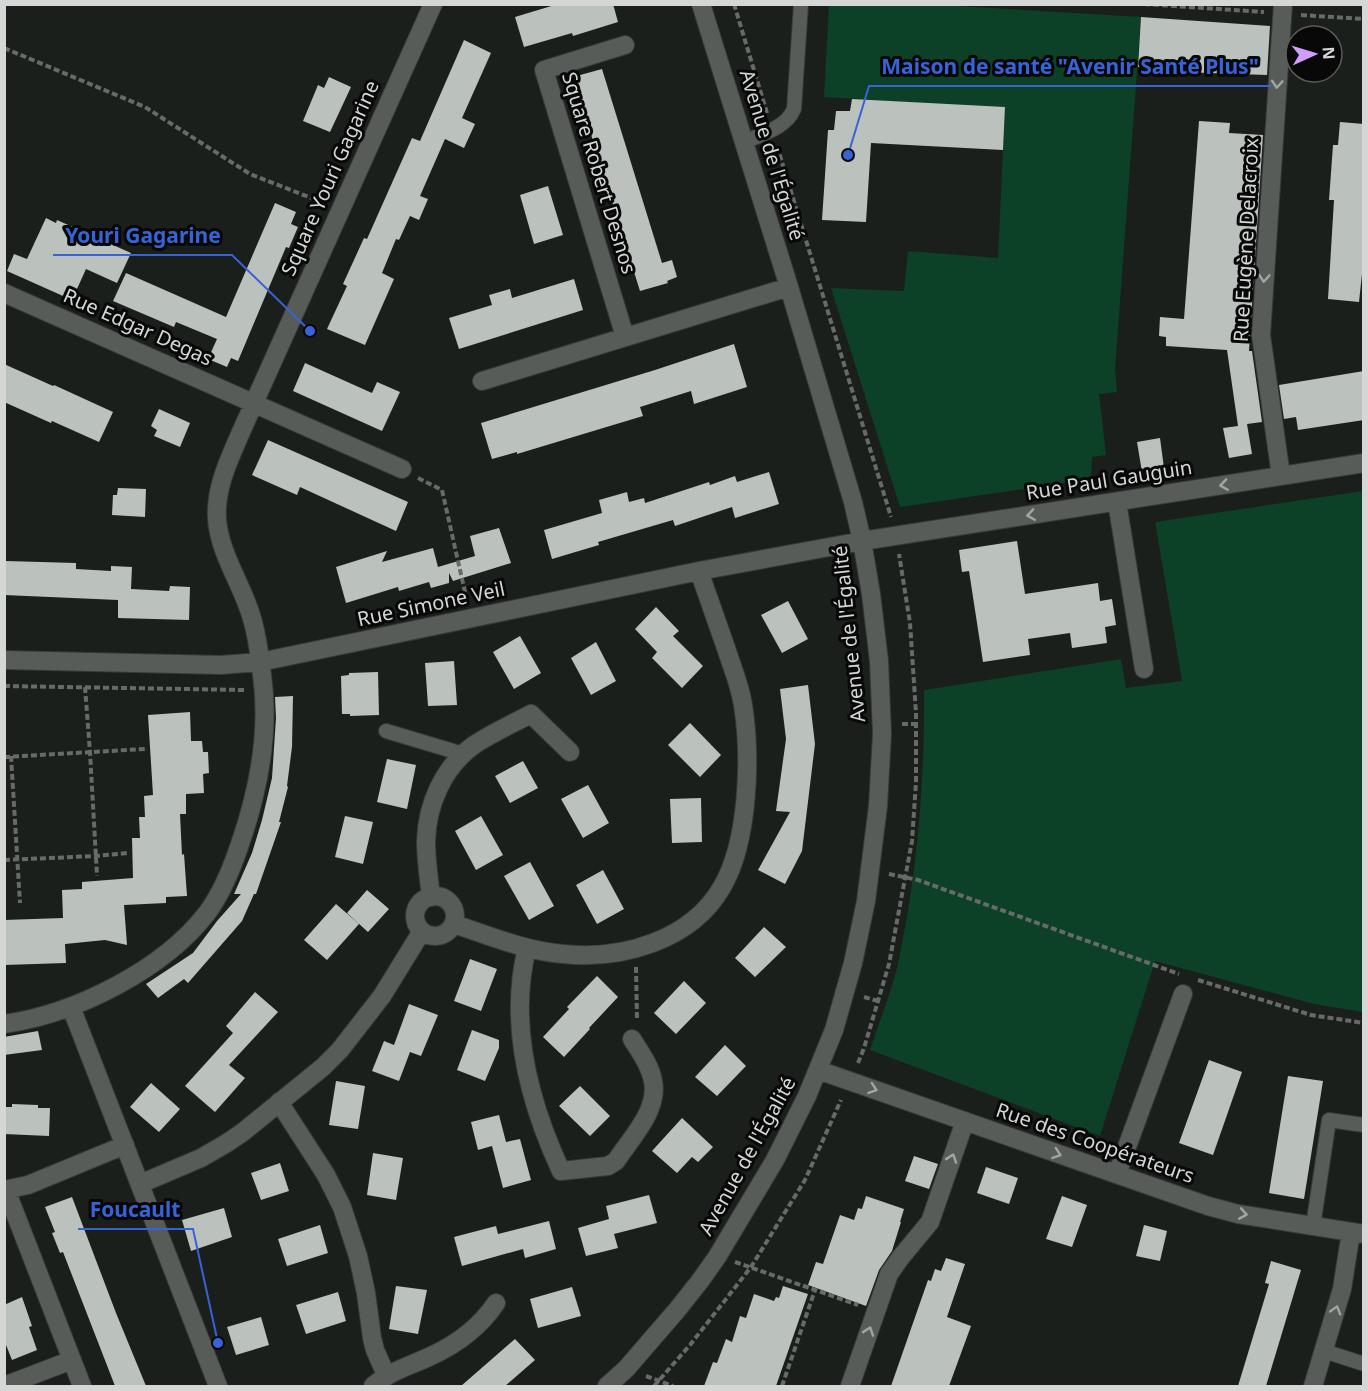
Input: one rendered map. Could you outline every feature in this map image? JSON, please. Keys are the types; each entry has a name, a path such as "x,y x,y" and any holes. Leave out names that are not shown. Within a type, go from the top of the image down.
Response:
{"street":[{"name":"Square Youri Gagarine","path":"4,1024 52,1014 71,1007 103,992 159,959 195,927 216,901 234,862 250,817 258,782 264,740 264,691 253,619 219,534 217,504 223,475 433,4"},
{"name":"Avenue de l'Égalité","path":"607,1386 626,1369 700,1281 717,1257 794,1124 834,1030 853,963 871,870 878,806 882,734 879,661 862,541 853,502 789,287 701,4"},
{"name":"Rue Eugène Delacroix","path":"1281,476 1262,346 1261,324 1282,9"},
{"name":"Square Robert Desnos","path":"625,45 544,70 625,337"},
{"path":"482,381 789,287"},
{"name":"Rue Edgar Degas","path":"4,293 254,403"},
{"path":"254,403 402,469"},
{"name":"Rue Paul Gauguin","path":"862,541 1364,463"},
{"path":"1117,502 1144,669"},
{"name":"Rue Simone Veil","path":"4,660 221,665 260,662 699,571 862,541"},
{"path":"454,924 527,948 550,953 609,954 636,949 676,931 699,915 722,887 736,851 743,817 747,768 742,703 736,677 699,571"},
{"path":"431,897 426,841 430,812 433,800 445,777 463,754 483,740 531,714 570,752"},
{"path":"431,897 443,898 449,902 455,912 454,924 450,930 440,936 432,936 422,931 416,921 417,909 424,900 431,897"},
{"path":"140,1184 201,1158 220,1147 243,1132 312,1077 340,1050 382,996 422,931"},
{"path":"527,948 520,993 524,1058 537,1112 561,1171 608,1166 616,1161 649,1113 654,1082 648,1064 635,1043"},
{"path":"1117,1174 1183,994"},
{"path":"71,1007 218,1386"},
{"name":"Rue des Coopérateurs","path":"818,1070 1222,1210 1357,1233"},
{"path":"279,1102 326,1175 342,1207 358,1256 380,1381 457,1341 481,1323 496,1303"},
{"path":"850,1386 894,1266 930,1222 964,1122"},
{"path":"82,1386 5,1190 28,1185 125,1145"},
{"path":"1313,1386 1357,1233"},
{"path":"4,1386 72,1360"}],"lane":[{"path":"744,142 783,124 794,109 801,4"},
{"path":"386,731 463,754"},
{"path":"1313,1226 1329,1120 1364,1125"},
{"path":"1324,1351 1364,1364"}],"path":[{"path":"654,1386 751,1268 804,1180 850,1081 864,1048 889,964 912,842 916,782 916,713 910,623 896,536 734,4"},
{"path":"1144,4 1282,9 1364,19"},
{"path":"4,48 145,107 250,174 341,209"},
{"path":"402,469 442,490 471,619"},
{"path":"4,686 264,691"},
{"path":"85,687 98,876"},
{"path":"4,757 145,749"},
{"path":"11,756 20,903"},
{"path":"4,860 128,853"},
{"path":"871,870 918,880 1188,977 1311,1015 1364,1023"},
{"path":"635,1043 636,949"},
{"path":"717,1257 876,1311"},
{"path":"782,1386 815,1290"},
{"path":"626,1369 673,1386"}],"green space":[{"path":"829,5 941,5 1141,17 1115,369 1117,392 1099,394 1106,455 1092,457 1091,479 900,507 831,288 904,291 908,251 998,258 1005,108 824,97"},
{"path":"1363,491 1363,1012 1314,1004 1155,961 1100,1136 870,1050 897,968 910,900 921,794 924,690 1121,659 1126,688 1182,681 1155,522"}],"building":[{"path":"558,4 613,4 618,22 573,36 572,33 524,47 515,17"},
{"path":"1141,17 1270,26 1267,75 1180,72 1180,70 1138,67"},
{"path":"464,40 491,53 462,118 475,124 464,148 445,139 420,196 428,199 419,220 410,216 399,240 396,239 382,273 394,279 365,345 327,329 347,286 343,284 364,238 367,239 412,138 420,141"},
{"path":"602,69 662,263 672,260 677,277 667,281 668,283 640,291 573,77"},
{"path":"329,77 351,87 330,132 303,121 318,85 324,88"},
{"path":"852,99 1005,107 1003,150 871,143 866,222 822,220 828,130 834,130 836,111 850,111"},
{"path":"1199,121 1230,123 1229,133 1263,135 1249,351 1252,351 1262,422 1247,424 1252,454 1229,458 1223,428 1238,426 1227,350 1166,346 1166,337 1159,336 1160,317 1184,319"},
{"path":"1340,122 1364,124 1364,255 1359,302 1328,299 1334,200 1329,200 1333,145 1338,145"},
{"path":"548,186 563,235 534,244 520,195"},
{"path":"275,203 296,212 291,224 298,227 289,248 286,247 238,361 231,358 227,367 208,359 217,339 176,322 174,327 113,301 126,273 226,317"},
{"path":"46,218 56,223 57,220 131,253 117,283 86,269 72,300 7,271 14,254 27,259"},
{"path":"574,279 583,310 459,349 449,318 492,305 489,295 510,289 512,298"},
{"path":"734,344 747,387 694,404 691,391 640,407 643,416 517,454 517,452 492,459 481,423"},
{"path":"305,363 372,393 377,382 400,392 382,431 293,391"},
{"path":"4,364 113,412 99,442 4,402"},
{"path":"1364,371 1364,420 1298,430 1296,417 1284,419 1279,385"},
{"path":"159,409 190,423 180,447 154,436 157,430 151,426"},
{"path":"1160,438 1164,468 1142,472 1137,442"},
{"path":"268,440 408,502 396,531 300,487 297,495 252,475"},
{"path":"769,472 779,504 735,518 732,507 675,526 673,520 598,542 599,545 552,559 544,530 602,513 599,500 627,492 629,502 644,498 645,503 709,482 710,485 735,476 737,482"},
{"path":"118,488 146,489 145,517 112,515 113,495 117,495"},
{"path":"499,528 511,563 453,581 449,573 449,583 431,588 429,582 399,591 398,587 346,603 336,567 387,551 382,562 433,548 438,567 475,556 470,536"},
{"path":"1017,541 1025,594 1098,583 1100,601 1112,599 1116,625 1105,627 1107,643 1072,648 1070,633 1028,639 1030,655 983,662 969,571 962,572 959,550"},
{"path":"6,561 76,563 76,569 111,571 111,566 132,567 131,589 169,591 170,586 190,587 189,620 118,618 118,600 4,595"},
{"path":"788,601 808,639 782,653 761,615"},
{"path":"656,607 679,631 673,636 703,666 682,688 652,658 657,652 635,629"},
{"path":"520,636 541,673 514,689 493,652"},
{"path":"596,642 616,681 591,695 571,658"},
{"path":"454,661 457,705 428,706 425,663"},
{"path":"378,672 379,715 342,714 341,676 349,675 349,673"},
{"path":"808,685 815,744 802,851 785,884 758,870 790,812 776,811 786,739 780,689"},
{"path":"293,696 288,787 279,822 281,822 256,894 242,921 188,983 184,979 158,998 146,984 193,953 241,894 234,894 252,853 272,778 275,697"},
{"path":"190,712 191,741 202,741 203,752 208,752 209,773 203,774 204,793 186,794 186,814 180,814 187,896 166,897 166,903 124,905 127,945 105,940 65,944 66,963 4,965 4,920 63,918 62,890 82,889 82,882 133,878 132,838 140,838 139,817 145,817 144,796 153,795 148,715"},
{"path":"690,723 721,755 700,777 668,745"},
{"path":"387,759 416,765 407,809 377,802"},
{"path":"523,761 538,788 510,803 495,776"},
{"path":"588,785 609,823 583,838 561,799"},
{"path":"701,798 702,842 672,843 670,799"},
{"path":"345,816 373,822 363,864 335,857"},
{"path":"481,816 503,855 476,870 455,831"},
{"path":"530,862 554,906 529,920 504,876"},
{"path":"603,870 624,909 597,924 576,885"},
{"path":"367,890 389,909 368,932 347,913"},
{"path":"336,904 359,924 327,960 304,940"},
{"path":"764,927 786,947 755,977 735,958"},
{"path":"470,959 497,969 481,1011 454,1001"},
{"path":"597,976 618,997 564,1057 543,1037 569,1009 567,1007"},
{"path":"684,981 706,1003 676,1034 654,1013"},
{"path":"255,992 278,1012 229,1065 245,1078 215,1112 185,1086 233,1033 226,1026"},
{"path":"409,1004 438,1015 421,1056 410,1052 399,1081 372,1071 384,1041 394,1045"},
{"path":"472,1030 499,1040 499,1048 485,1081 457,1070"},
{"path":"38,1031 42,1050 4,1055 4,1037"},
{"path":"725,1045 746,1066 717,1096 695,1077"},
{"path":"1209,1060 1242,1072 1213,1155 1179,1143"},
{"path":"1288,1076 1323,1081 1304,1199 1269,1193"},
{"path":"336,1081 365,1086 358,1129 329,1125"},
{"path":"151,1083 180,1109 159,1132 130,1107"},
{"path":"580,1086 610,1116 590,1136 559,1106"},
{"path":"12,1104 50,1108 49,1136 4,1134 4,1107 12,1107"},
{"path":"499,1115 506,1142 520,1139 531,1180 503,1188 492,1146 478,1150 471,1122"},
{"path":"682,1118 713,1147 698,1162 692,1157 677,1173 652,1151"},
{"path":"373,1153 403,1158 396,1200 367,1195"},
{"path":"914,1156 938,1164 929,1189 905,1181"},
{"path":"280,1163 289,1191 261,1200 251,1173"},
{"path":"986,1167 1018,1178 1009,1204 977,1193"},
{"path":"649,1195 657,1223 614,1234 618,1248 586,1256 578,1228 609,1219 606,1206"},
{"path":"866,1196 904,1209 892,1251 879,1270 866,1306 808,1285 816,1262 823,1264 840,1215 854,1220 858,1208 862,1209"},
{"path":"1062,1196 1087,1205 1072,1247 1046,1239"},
{"path":"72,1197 146,1386 115,1386 63,1252 60,1253 52,1233 55,1232 45,1207"},
{"path":"224,1208 232,1237 191,1251 182,1220"},
{"path":"549,1221 556,1249 525,1258 523,1249 462,1266 454,1237 496,1226 498,1234"},
{"path":"320,1225 328,1253 287,1266 278,1239"},
{"path":"1144,1225 1167,1231 1160,1261 1136,1256"},
{"path":"946,1258 965,1264 947,1317 971,1326 949,1386 891,1386 928,1280 931,1281 935,1269 941,1271"},
{"path":"1271,1261 1301,1270 1266,1386 1238,1386 1269,1284 1265,1283"},
{"path":"396,1286 427,1290 418,1334 389,1329"},
{"path":"783,1286 808,1294 776,1386 704,1386 713,1362 717,1363 726,1339 732,1342 740,1316 746,1318 754,1294 774,1301 776,1297 779,1298"},
{"path":"572,1287 581,1316 538,1328 530,1299"},
{"path":"338,1292 346,1321 306,1334 296,1305"},
{"path":"22,1297 37,1350 12,1360 4,1340 4,1305"},
{"path":"261,1317 269,1345 236,1355 227,1327"},
{"path":"515,1339 535,1360 505,1386 461,1386"}],"place":[{"name":"Maison de santé \"Avenir Santé Plus\"","path":"848,155"},
{"name":"Youri Gagarine","path":"310,331"},
{"name":"Foucault","path":"218,1343"}]}
